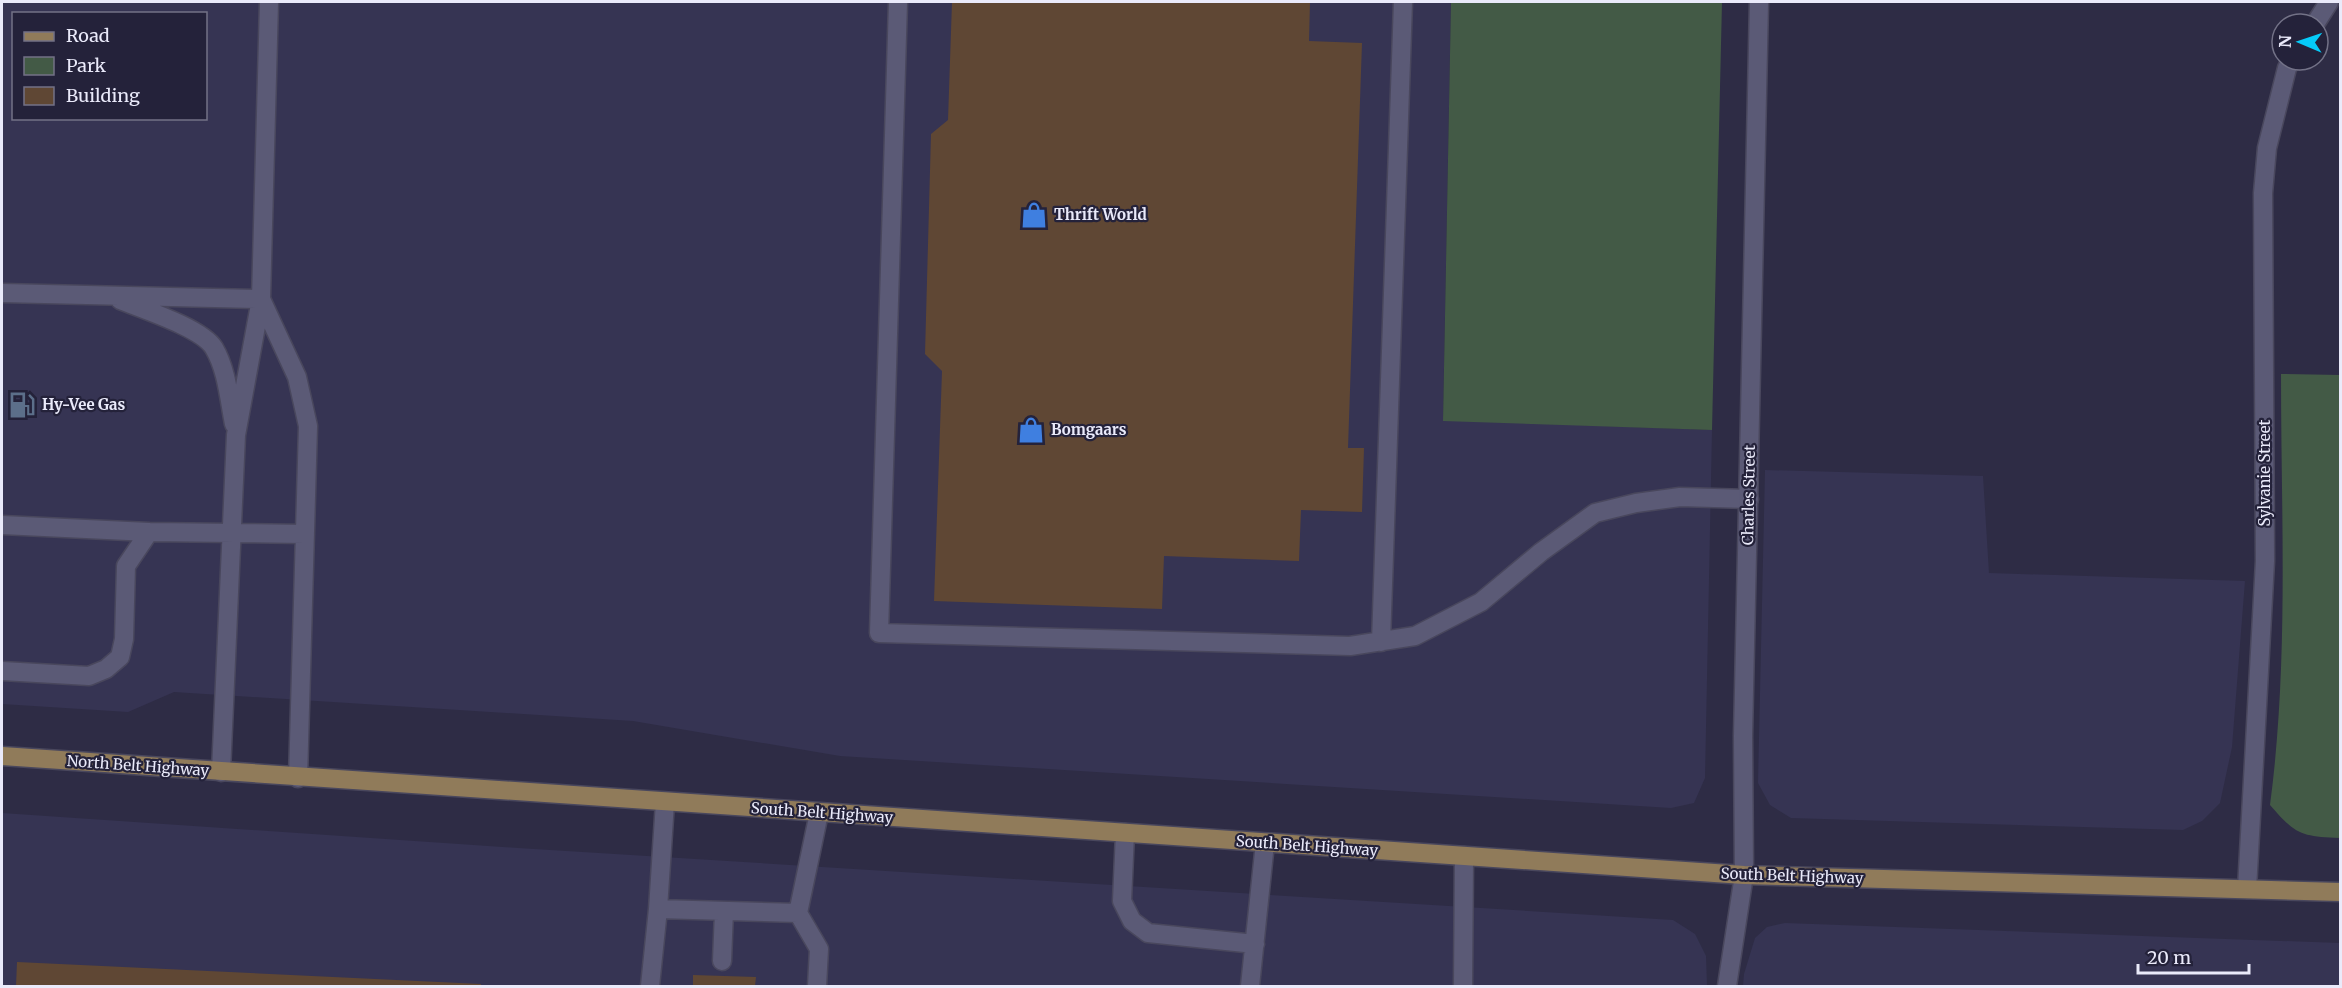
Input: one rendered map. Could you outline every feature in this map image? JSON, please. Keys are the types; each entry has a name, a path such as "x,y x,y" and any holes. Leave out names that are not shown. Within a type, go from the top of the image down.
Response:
{"main road":[{"name":"North Belt Highway","path":"2,756 275,776"},
{"name":"South Belt Highway","path":"275,776 1744,875 2340,892"}],"street":[{"path":"221,772 236,435 261,299 269,2"},
{"path":"898,2 879,633 1350,646 1381,642 1415,636 1481,602 1541,552 1595,513 1636,503 1680,498 1749,499"},
{"path":"1381,642 1402,2"},
{"name":"Charles Street","path":"1727,987 1744,875 1743,736 1759,2"},
{"name":"Sylvanie Street","path":"2247,889 2265,561 2263,193 2267,148 2286,72"},
{"path":"2,293 261,299"},
{"path":"107,295 183,325 213,346 224,371 236,435"},
{"path":"261,299 297,377 308,426 298,778"},
{"path":"2,525 148,532 305,534"},
{"path":"2,671 89,676 106,669 120,657 124,639 126,566 148,532"},
{"path":"650,987 658,909 664,802"},
{"path":"817,987 819,949 798,913 819,813"},
{"path":"1125,833 1122,901 1132,921 1148,933 1254,944"},
{"path":"1250,987 1265,843"},
{"path":"1462,987 1464,856"},
{"path":"658,909 798,913"},
{"path":"722,961 724,911"}],"shaded area":[{"path":"2,2 1451,2 1443,420 1712,430 1705,778 1694,803 1671,808 840,756 633,721 174,692 128,712 2,704"},
{"path":"1765,470 1983,476 1989,573 2245,581 2232,747 2220,803 2202,821 2183,830 1791,818 1770,805 1758,783"},
{"path":"2,813 518,848 1673,920 1695,934 1706,956 1707,986 2,986"},
{"path":"1785,923 2340,943 2340,986 1743,986 1744,974 1755,938 1767,927"}],"green space":[{"path":"1451,2 1722,2 1712,430 1443,421"},
{"path":"2281,374 2340,375 2340,838 2300,832 2286,823 2270,805 2280,697 2282,643"}],"building":[{"path":"952,2 1310,2 1309,41 1362,43 1348,448 1364,448 1362,512 1301,510 1299,561 1164,556 1162,609 934,601 942,371 925,354 931,134 948,120"},
{"path":"17,962 481,984 481,986 16,986"},
{"path":"693,975 756,977 755,986 693,986"}],"place":[{"name":"Thrift World","path":"1034,215"},
{"name":"Hy-Vee Gas","path":"22,405"},
{"name":"Bomgaars","path":"1031,430"}]}
